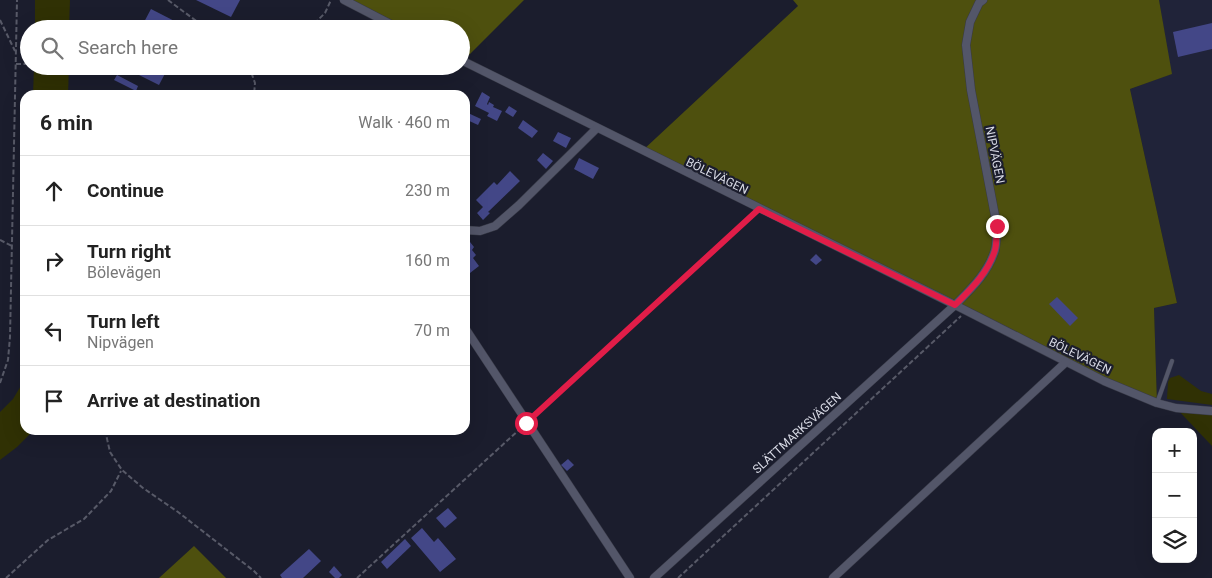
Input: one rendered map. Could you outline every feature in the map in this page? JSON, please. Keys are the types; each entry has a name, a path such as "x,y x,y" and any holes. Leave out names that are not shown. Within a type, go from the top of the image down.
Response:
{"street":[{"path":"344,0 383,20"},
{"name":"NIPVÄGEN","path":"955,305 980,279 995,249 997,226 971,90 966,45 970,22 979,3 983,0"},
{"name":"BÖLEVÄGEN","path":"470,64 1104,381 1157,403 1176,408 1212,411"},
{"path":"470,230 480,231 495,226 597,128"},
{"name":"SLÄTTMARKSVÄGEN","path":"654,578 955,305"},
{"path":"470,336 630,578"},
{"path":"833,578 1066,362"}],"lane":[{"path":"1157,403 1172,361"}],"path":[{"path":"0,383 8,360 10,337 17,0"},
{"path":"168,0 195,20"},
{"path":"318,20 325,13 331,0"},
{"path":"0,20 16,53"},
{"path":"15,64 20,64"},
{"path":"253,75 254,90"},
{"path":"356,578 759,209"},
{"path":"0,240 12,246"},
{"path":"678,578 966,311"},
{"path":"106,435 110,452 122,470 261,578"},
{"path":"6,578 48,540 84,519 111,492 122,470"}],"shaded area":[{"path":"35,0 70,0 69,20 35,20"},
{"path":"344,0 524,0 470,54 470,20 383,20"},
{"path":"793,0 1159,0 1172,74 1130,89 1177,303 1154,308 1157,403 642,151 798,6"},
{"path":"1159,0 1212,0 1212,411 1157,403 1154,308 1177,303 1130,89 1171,74"},
{"path":"34,75 69,75 68,90 33,90"},
{"path":"1179,375 1201,391 1212,394 1212,405 1167,399 1170,378"},
{"path":"20,387 20,435 29,435 0,460 0,412 13,399"},
{"path":"1176,408 1212,411 1212,446"},
{"path":"194,546 226,578 159,578"}],"building":[{"path":"196,0 240,0 231,17"},
{"path":"151,9 172,20 145,20"},
{"path":"1212,23 1212,49 1178,57 1173,32"},
{"path":"117,75 138,86 136,90 134,90 114,80"},
{"path":"139,75 164,75 159,85"},
{"path":"482,92 490,97 488,105 489,102 494,105 493,107 502,111 497,121 487,116 489,113 475,106"},
{"path":"509,106 517,111 513,117 505,112"},
{"path":"470,114 481,119 478,125 470,121"},
{"path":"523,120 538,131 532,138 518,128"},
{"path":"558,132 571,138 566,148 553,141"},
{"path":"543,153 553,161 546,169 537,160"},
{"path":"579,158 599,168 593,179 574,169"},
{"path":"510,171 520,181 488,212 490,213 483,220 477,213 483,207 476,200 494,182 497,185"},
{"path":"470,242 474,247 472,250 476,255 473,258 479,266 470,273"},
{"path":"816,254 822,260 816,265 810,260"},
{"path":"1057,297 1078,318 1070,326 1049,304"},
{"path":"568,459 574,465 567,471 561,465"},
{"path":"448,508 457,518 445,528 436,518"},
{"path":"422,528 434,542 438,538 456,559 440,572 411,538"},
{"path":"405,539 411,546 387,569 381,562"},
{"path":"309,549 321,561 303,578 282,578 280,575"},
{"path":"334,566 342,575 339,578 335,578 329,572"}],"route":[{"path":"526,423 759,209 955,305 980,279 989,263 995,249 997,226"}]}
